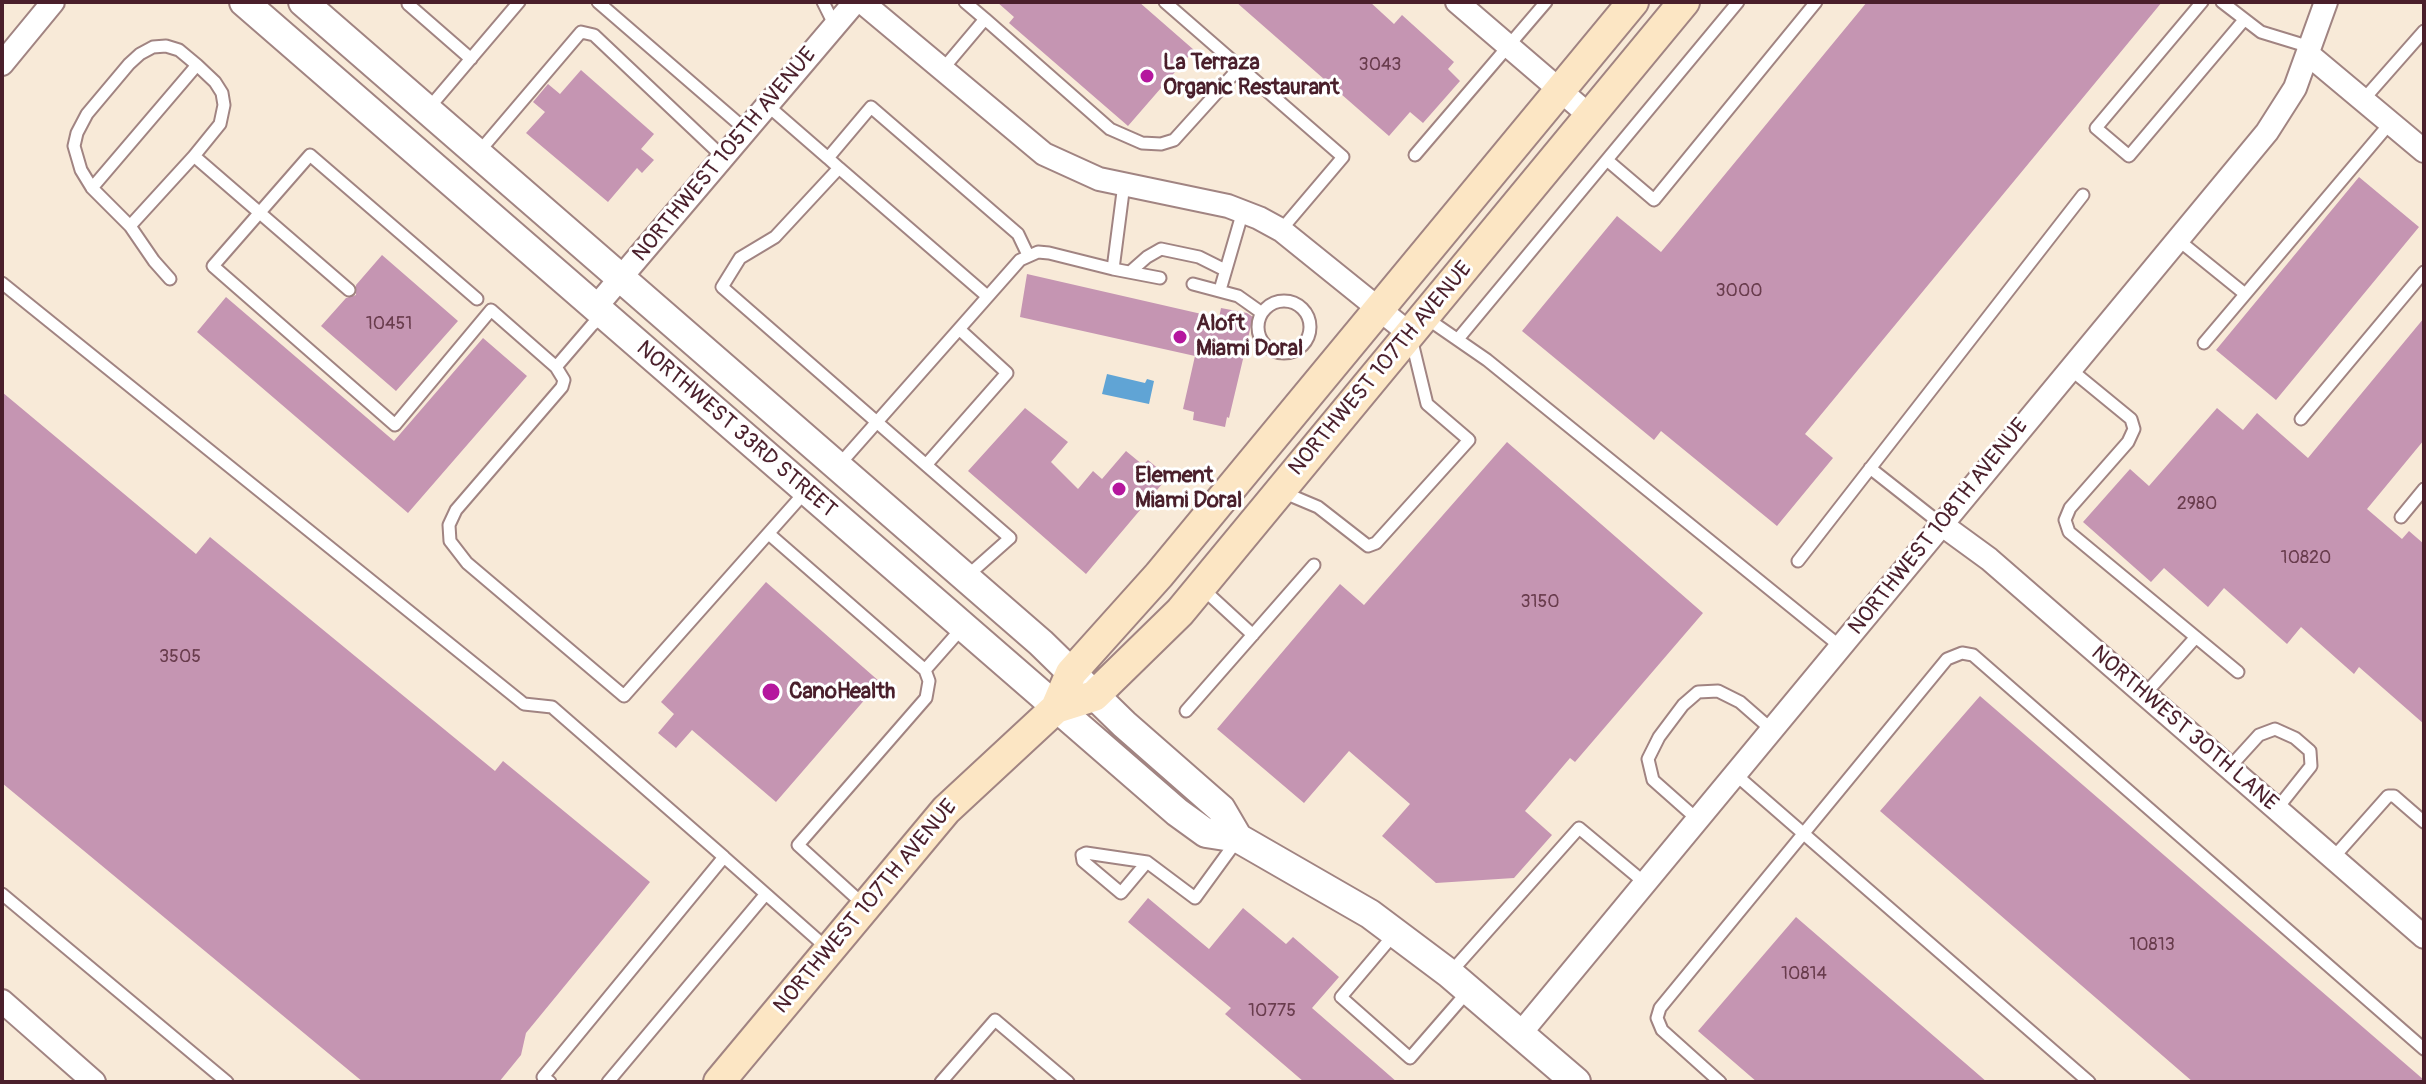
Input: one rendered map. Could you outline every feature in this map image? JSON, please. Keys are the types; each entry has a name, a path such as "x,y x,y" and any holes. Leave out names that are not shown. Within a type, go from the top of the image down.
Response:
{"main road":[{"name":"NORTHWEST 107TH AVENUE","path":"719,1082 946,810 1056,708 1071,673 1152,583 1633,2"},
{"name":"NORTHWEST 107TH AVENUE","path":"1056,708 1094,696 1163,630 1684,2"}],"street":[{"path":"2,64 53,2"},
{"name":"NORTHWEST 33RD STREET","path":"244,2 962,628 1199,828 1206,833 1238,838 1396,932 1459,982 1571,1081"},
{"name":"NORTHWEST 33RD STREET","path":"303,2 966,578 1221,809 1238,838"},
{"name":"NORTHWEST 105TH AVENUE","path":"600,312 621,278 855,2"},
{"path":"862,2 1044,154 1081,173 1243,211 1281,230 1410,334"},
{"path":"1457,2 1590,116"},
{"name":"NORTHWEST 108TH AVENUE","path":"1520,1034 2278,116 2295,88 2326,2"},
{"path":"2309,50 2391,122 2421,142"},
{"name":"NORTHWEST 30TH LANE","path":"1941,524 1989,559 2424,937"},
{"path":"2,1001 94,1082"}],"lane":[{"path":"410,2 408,4 471,59"},
{"path":"428,110 519,2"},
{"path":"598,2 746,130"},
{"path":"823,2 835,26"},
{"path":"965,2 1110,129 1142,143 1161,144 1183,133 1240,67"},
{"path":"1165,2 1343,157 1281,230"},
{"path":"1415,155 1546,2"},
{"path":"1458,339 1738,2"},
{"path":"1607,160 1654,200 1816,2"},
{"path":"2202,2 2096,128 2129,156 2244,20"},
{"path":"2222,2 2261,32 2309,50"},
{"path":"942,70 985,19"},
{"path":"2364,99 2424,31"},
{"path":"478,154 581,32 594,35 723,157"},
{"path":"130,226 220,124 224,105 222,93 215,82 179,50 166,46 153,47 140,54 117,77 87,114 74,146 76,157 92,188 130,226 170,279"},
{"path":"92,188 197,65"},
{"path":"767,105 987,296"},
{"path":"828,158 871,107 1018,234 1028,255"},
{"path":"2204,343 2391,122"},
{"path":"477,299 310,155 213,266 395,425 491,310 556,367 564,380 557,395 456,510 451,517 449,533 460,556 624,696 806,491"},
{"path":"194,156 349,290"},
{"path":"839,168 775,237 740,258 722,287 1010,538 966,578"},
{"path":"1113,269 1124,184"},
{"path":"1798,561 2083,195"},
{"path":"1220,290 1243,211"},
{"path":"2177,238 2245,294"},
{"path":"1130,272 1161,249 1199,257 1225,270"},
{"path":"838,467 987,296 1028,255 1049,253 1160,278"},
{"path":"2301,419 2424,272"},
{"path":"2,283 524,704 552,707 829,949"},
{"path":"1193,284 1238,296 1262,313"},
{"path":"1283,301 1299,306 1305,311 1310,327 1304,343 1290,353 1273,350 1261,338 1258,329 1262,313 1283,301"},
{"path":"556,367 600,312"},
{"path":"1280,491 1318,507 1368,546 1376,543 1469,440 1427,404 1410,334 1432,322 1500,369 1841,647"},
{"path":"926,465 1007,373 959,329"},
{"path":"2070,368 2131,419 2134,429 2128,442 2070,508 2065,520 2069,532 2238,672"},
{"path":"1870,468 1941,524"},
{"path":"2401,517 2424,489"},
{"path":"769,534 925,670 929,681 926,698 798,845 865,905"},
{"path":"1186,711 1314,565"},
{"path":"1201,587 1253,635"},
{"path":"925,670 962,628"},
{"path":"2144,695 2196,637"},
{"path":"1720,1082 1662,1030 1657,1018 1660,1008 1947,659 1962,653 1973,655 2424,1049"},
{"path":"1697,819 1653,780 1648,759 1659,737 1683,705 1698,692 1718,691 1740,702 1772,730"},
{"path":"2229,768 2259,735 2275,729 2295,738 2310,751 2311,766 2276,810"},
{"path":"1735,774 2089,1082"},
{"path":"2333,858 2388,796 2394,796 2424,822"},
{"path":"1396,932 1341,997 1410,1058 1459,982 1579,828 1645,883"},
{"path":"1147,862 1121,893 1083,861 1082,855 1086,853 1147,862 1195,898 1238,838"},
{"path":"544,1080 724,857"},
{"path":"2,894 227,1082"},
{"path":"608,1082 765,895"},
{"path":"941,1082 995,1020 1068,1082"}],"water":[{"path":"1107,374 1145,383 1147,379 1154,381 1149,404 1102,394"}],"building":[{"path":"997,2 1139,2 1194,50 1128,126 1009,23 1014,17"},
{"path":"1236,2 1370,2 1394,24 1402,15 1454,62 1448,69 1460,81 1423,123 1410,112 1389,136"},
{"path":"1867,2 2162,2 1805,434 1833,458 1777,526 1661,431 1654,440 1522,331 1617,216 1661,252"},
{"path":"581,70 654,134 641,149 654,160 642,173 637,168 608,202 526,133 545,112 533,102 548,84 560,94"},
{"path":"2359,177 2419,227 2276,400 2216,350"},
{"path":"382,255 458,321 396,391 321,326 346,298 356,295 356,285"},
{"name":"Aloft Miami Doral","path":"1027,274 1219,318 1221,308 1253,317 1225,427 1193,420 1194,412 1183,409 1195,356 1020,317"},
{"path":"226,297 394,441 483,338 527,376 408,513 197,332"},
{"path":"2424,318 2424,440 2367,509 2402,539 2409,531 2424,544 2424,724 2359,667 2354,674 2301,627 2287,644 2224,588 2208,607 2164,568 2151,582 2083,522 2130,469 2149,486 2217,408 2243,430 2257,413 2308,458"},
{"path":"2,392 196,554 210,537 495,771 503,761 650,882 526,1033 521,1055 499,1082 363,1082 2,783"},
{"name":"Element Miami Doral","path":"1025,408 1068,442 1051,462 1078,489 1093,471 1102,479 1126,451 1143,465 1148,460 1168,477 1086,574 968,471"},
{"path":"1507,442 1703,613 1575,762 1570,758 1525,811 1552,835 1514,878 1436,883 1382,836 1410,804 1349,751 1304,803 1217,729 1340,584 1364,605"},
{"name":"CanoHealth","path":"766,582 880,682 776,802 692,730 676,748 658,733 674,714 661,702"},
{"path":"1980,696 2424,1082 2193,1082 1880,811"},
{"path":"1148,898 1209,949 1243,908 1286,944 1293,937 1339,977 1312,1008 1397,1082 1304,1082 1225,1014 1231,1008 1128,922"},
{"path":"1796,917 1987,1082 1757,1082 1698,1031"}],"place":[{"name":"La Terraza Organic Restaurant","path":"1147,76"},
{"name":"Aloft Miami Doral","path":"1180,337"},
{"name":"Element Miami Doral","path":"1119,489"},
{"name":"CanoHealth","path":"771,692"}]}
